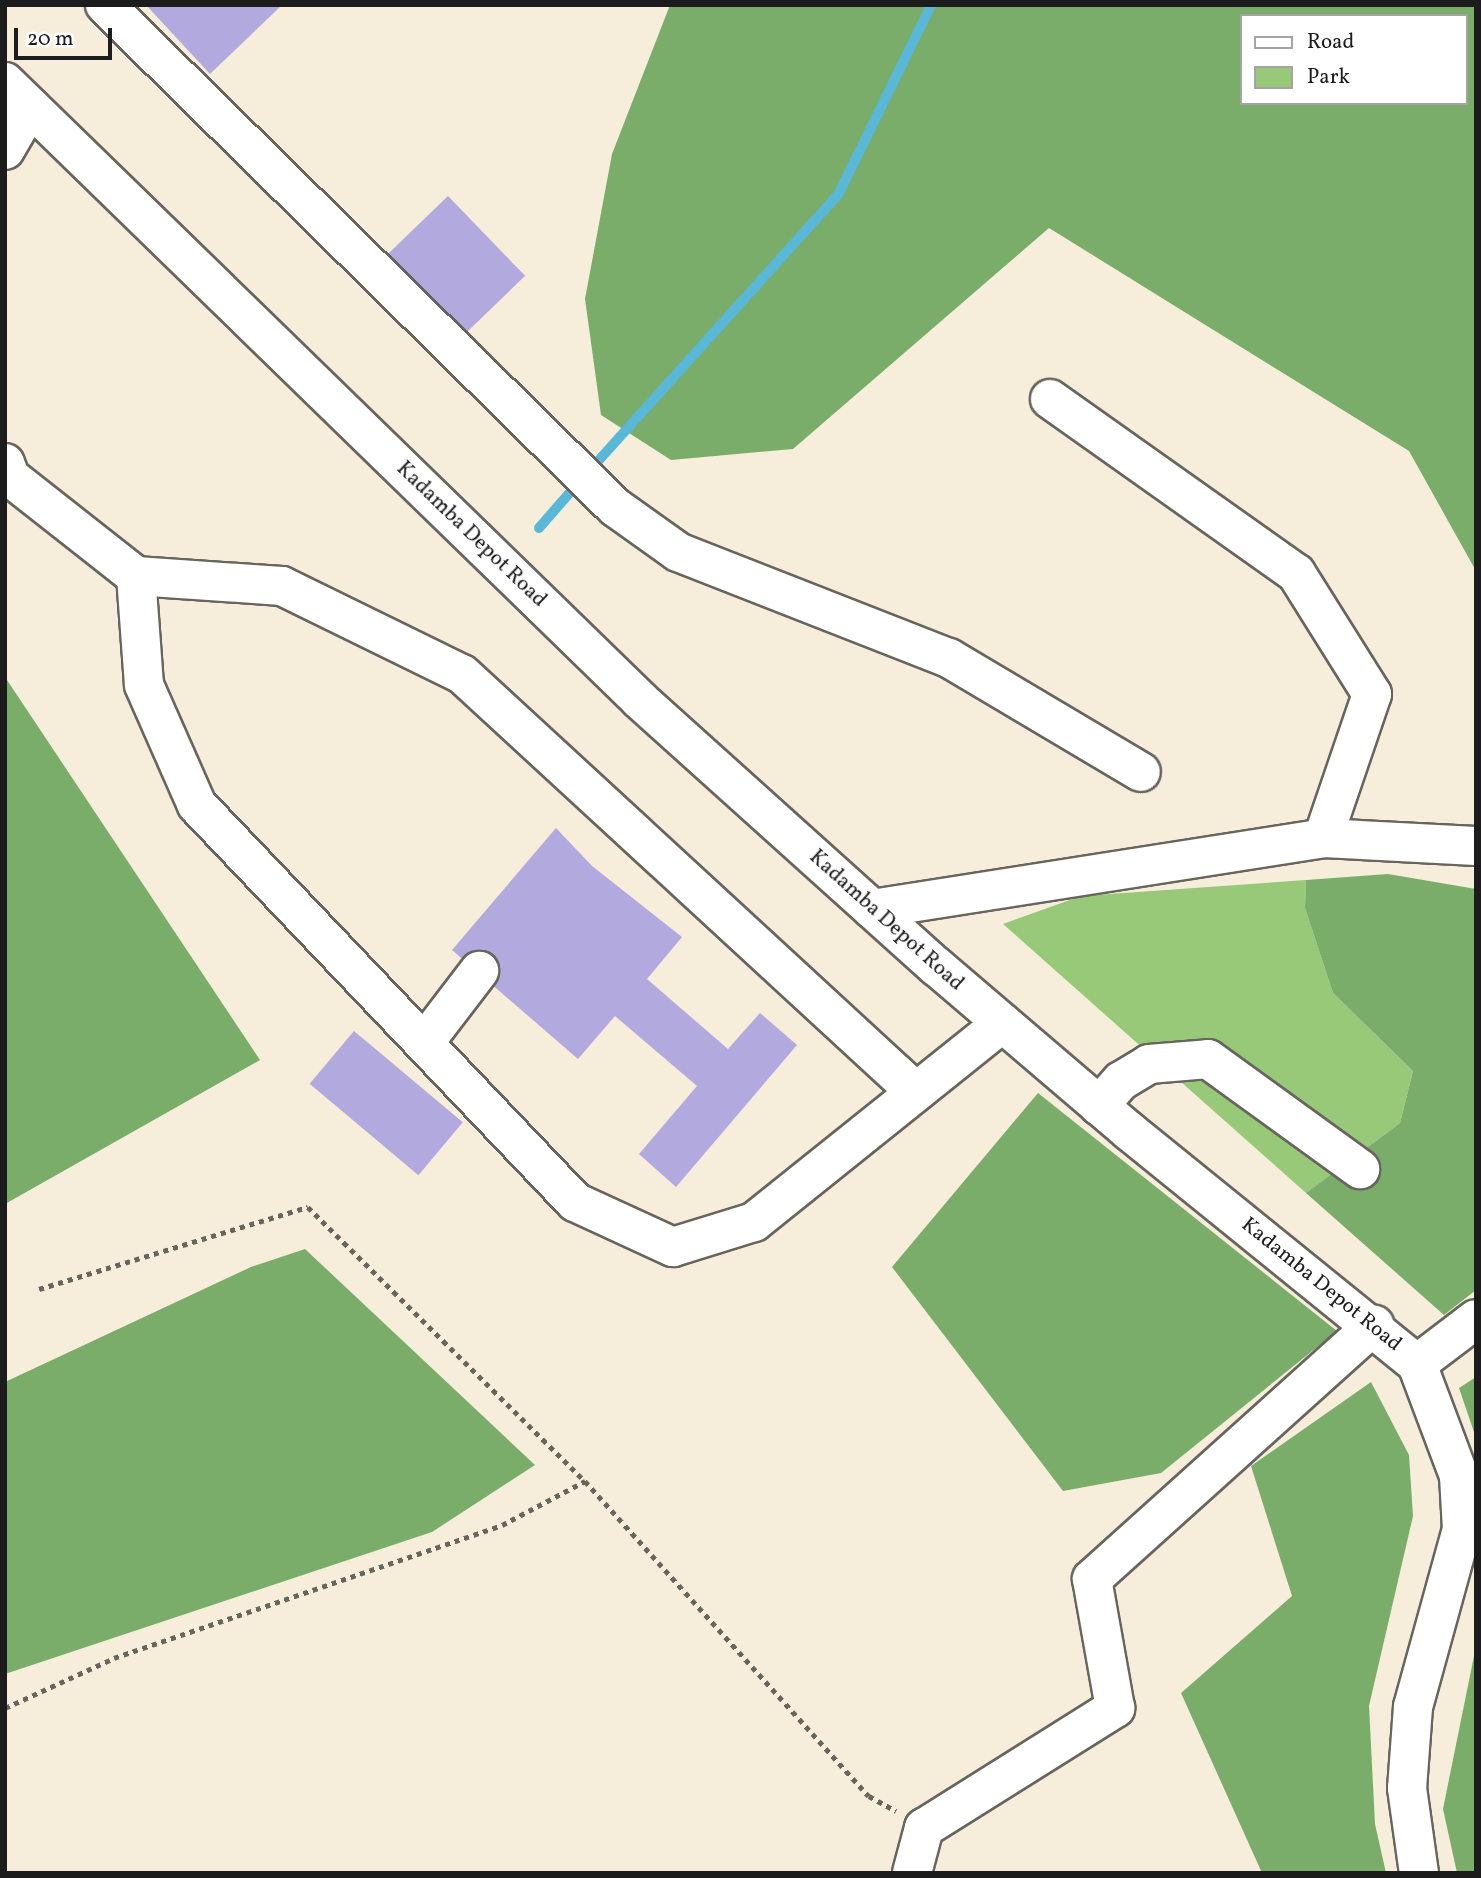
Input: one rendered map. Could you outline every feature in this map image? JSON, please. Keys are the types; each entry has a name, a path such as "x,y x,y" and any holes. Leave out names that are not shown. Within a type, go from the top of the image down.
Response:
{"street":[{"path":"104,5 615,507 678,552 949,658 1141,772"},
{"path":"5,150 18,94"},
{"name":"Kadamba Depot Road","path":"18,94 640,700 872,909 1099,1106 1374,1325 1417,1364 1459,1476 1462,1529 1413,1707 1407,1788 1419,1873"},
{"path":"1050,399 1296,573 1372,694 1323,838"},
{"path":"5,463 10,477 136,576 282,586 462,674 916,1092"},
{"path":"136,576 144,685 197,805 575,1202 673,1247 754,1222 1002,1023"},
{"path":"872,909 1323,838 1476,846"},
{"path":"424,1043 479,971"},
{"path":"1099,1106 1121,1081 1149,1064 1208,1059 1360,1169"},
{"path":"1417,1364 1476,1319"},
{"path":"912,1873 924,1828 1115,1707 1092,1579 1374,1325"}],"path":[{"path":"39,1289 308,1207 585,1481 869,1796 924,1828"},
{"path":"5,1707 114,1658 502,1525 585,1481"}],"green space":[{"path":"670,5 1476,5 1476,571 1409,451 1049,228 793,449 671,460 601,415 585,299 612,154"},
{"path":"5,677 260,1060 5,1204"},
{"path":"1388,874 1476,889 1476,1290 1444,1315 1306,1193 1400,1123 1413,1071 1333,993 1305,908 1306,880"},
{"path":"1306,880 1305,908 1333,993 1413,1071 1400,1123 1306,1193 1003,924 1081,896"},
{"path":"1038,1093 1337,1331 1161,1473 1063,1491 892,1267"},
{"path":"305,1249 535,1465 432,1532 5,1674 5,1382 251,1267"},
{"path":"1476,1377 1476,1438 1459,1388"},
{"path":"1371,1382 1409,1455 1413,1516 1369,1706 1375,1824 1386,1873 1262,1873 1181,1693 1292,1596 1251,1466"},
{"path":"1476,1646 1476,1873 1457,1873 1443,1809"}],"building":[{"path":"146,5 282,5 210,74"},
{"path":"448,196 525,276 462,337 385,257"},
{"path":"556,828 592,866 682,937 647,979 728,1049 760,1013 797,1045 676,1187 639,1154 697,1086 615,1016 578,1059 452,950"},
{"path":"354,1031 463,1122 418,1175 310,1084"}],"waterway":[{"path":"590,470 838,195 931,5"},
{"path":"539,528 580,481"}]}
